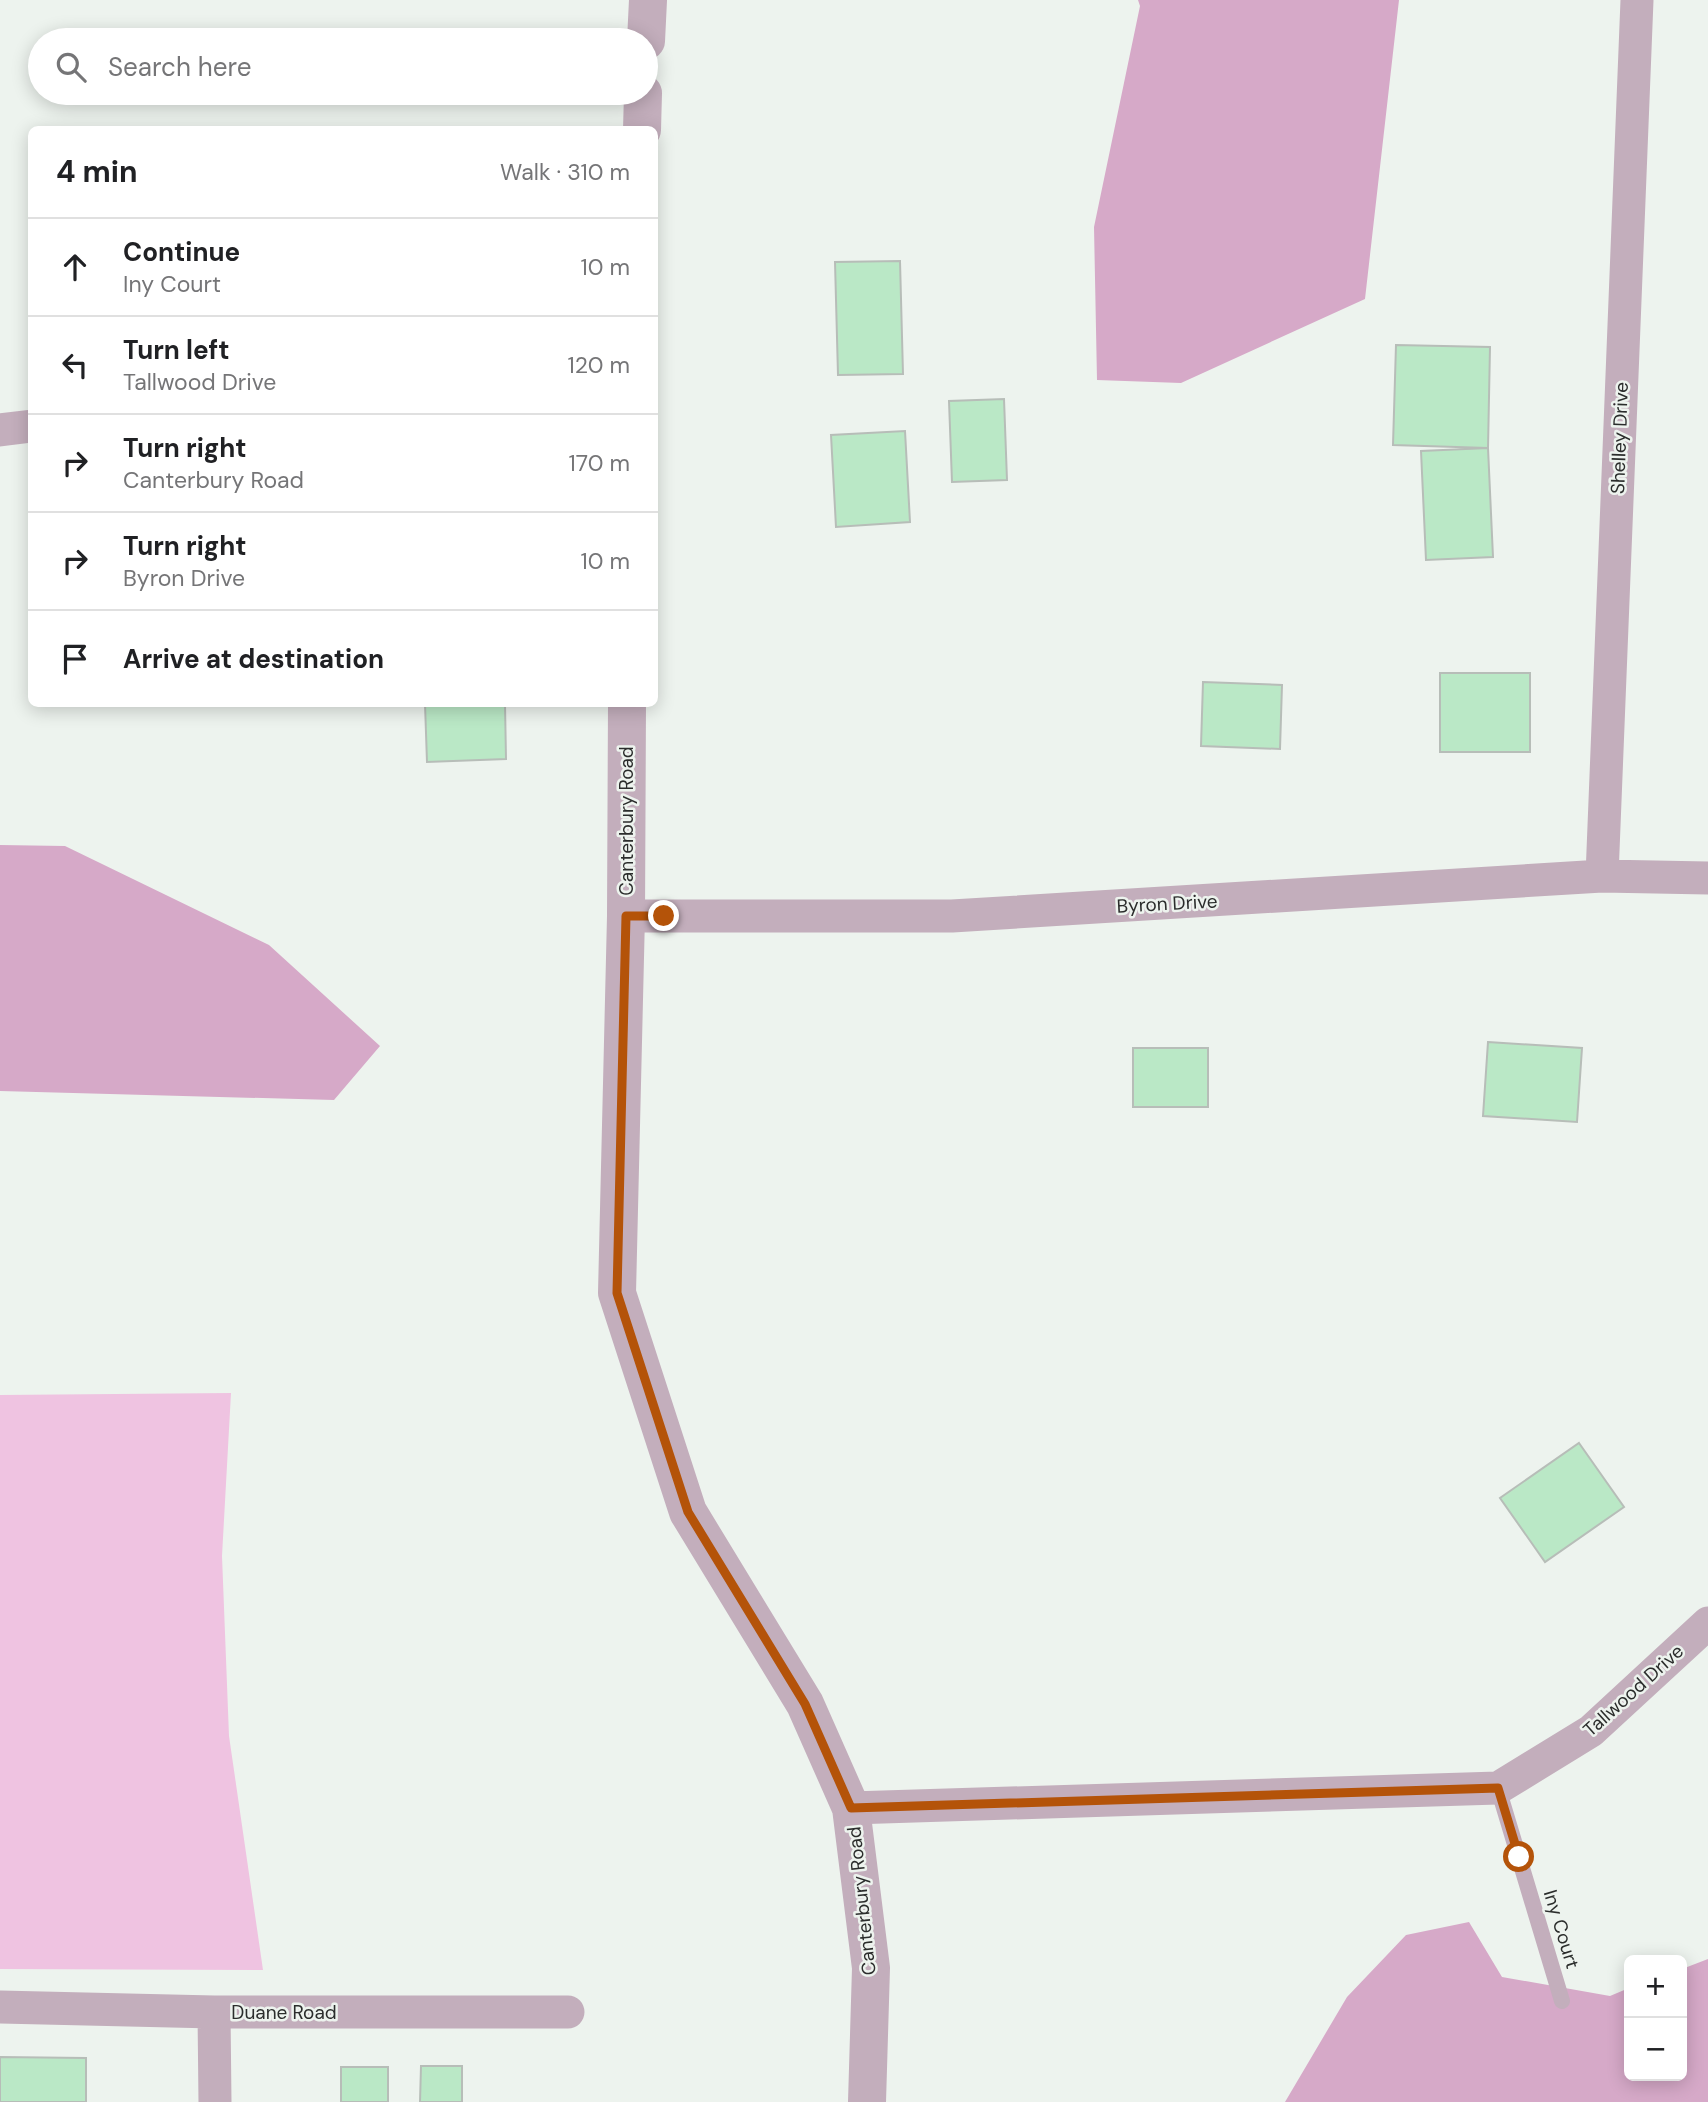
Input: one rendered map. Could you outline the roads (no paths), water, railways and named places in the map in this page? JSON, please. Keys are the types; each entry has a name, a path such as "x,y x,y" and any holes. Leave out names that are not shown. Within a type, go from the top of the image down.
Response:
{"street":[{"path":"647,28 648,0"},
{"name":"Shelley Drive","path":"1602,876 1637,0"},
{"path":"642,126 643,105"},
{"path":"0,430 28,426"},
{"name":"Canterbury Road","path":"627,707 626,916 617,1293 688,1512 805,1704 851,1808 871,1968 867,2102"},
{"name":"Byron Drive","path":"626,916 951,916 1602,876 1708,878"},
{"name":"Tallwood Drive","path":"851,1808 1498,1788 1591,1731 1708,1623"},
{"name":"Duane Road","path":"0,2007 214,2012 568,2012"},
{"path":"214,2012 215,2102"}],"lane":[{"name":"Iny Court","path":"1498,1788 1562,2001"}]}
